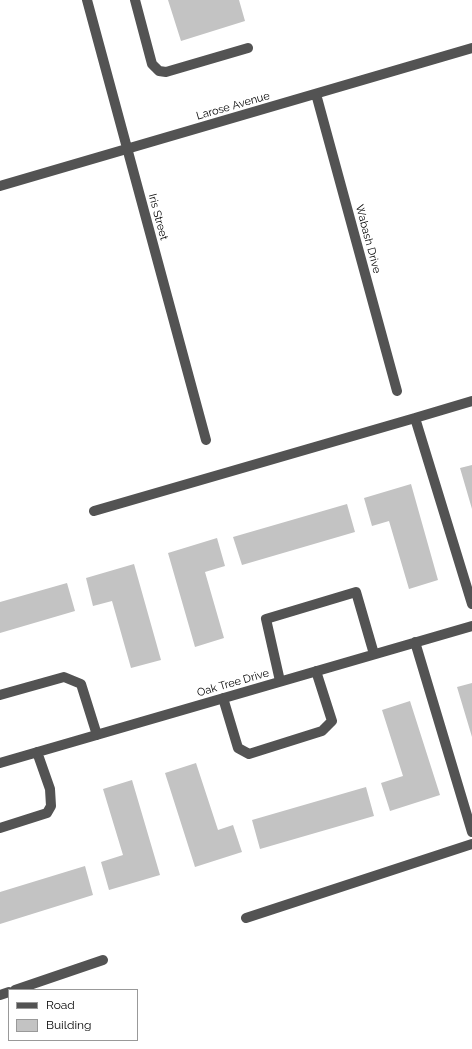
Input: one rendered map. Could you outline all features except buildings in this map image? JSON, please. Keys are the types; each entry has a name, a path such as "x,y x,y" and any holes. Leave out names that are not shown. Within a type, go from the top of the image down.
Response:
{"street":[{"name":"Iris Street","path":"87,0 206,440"},
{"path":"135,0 152,64 159,71 166,72 248,48"},
{"name":"Larose Avenue","path":"0,186 472,48"},
{"name":"Wabash Drive","path":"316,94 398,391"},
{"path":"94,511 472,401"},
{"path":"415,418 472,604"},
{"path":"280,681 266,619 348,594 356,592 374,654"},
{"name":"Oak Tree Drive","path":"0,763 472,626"},
{"path":"415,642 472,832"},
{"path":"223,698 238,748 249,754 322,731 332,721 316,671"},
{"path":"0,695 64,677 70,679 81,684 97,735"},
{"path":"0,828 47,813 51,806 50,789 37,752"},
{"path":"246,918 472,844"},
{"path":"18,989 103,960"}]}
